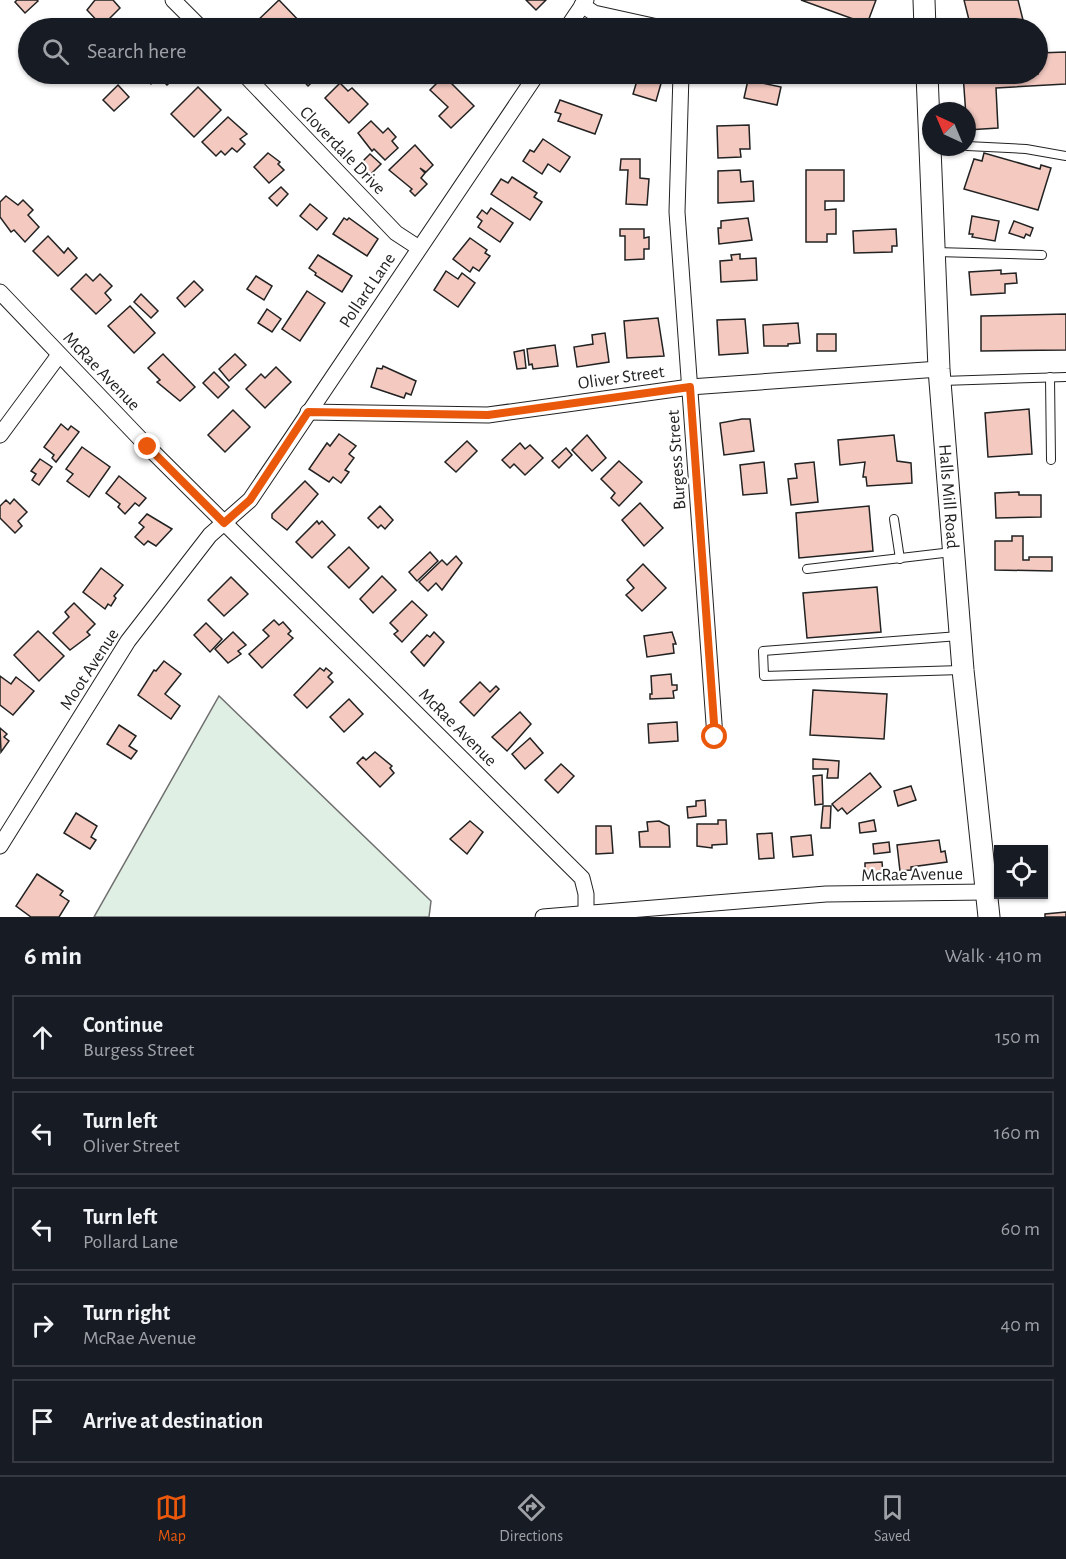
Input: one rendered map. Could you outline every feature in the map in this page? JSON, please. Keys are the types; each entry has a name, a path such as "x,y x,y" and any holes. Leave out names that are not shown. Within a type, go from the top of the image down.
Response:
{"street":[{"path":"173,0 191,18"},
{"path":"924,0 925,18"},
{"path":"574,18 584,3 594,13 617,18"},
{"name":"Cloverdale Drive","path":"253,84 396,233 419,248"},
{"name":"Pollard Lane","path":"224,523 250,500 530,84"},
{"name":"Burgess Street","path":"681,84 678,212 715,737"},
{"name":"Halls Mill Road","path":"927,84 928,102"},
{"name":"Halls Mill Road","path":"930,156 940,375 963,670 989,917"},
{"name":"McRae Avenue","path":"0,292 224,523 582,878 586,894 586,914 826,894 986,892"},
{"path":"0,435 59,355"},
{"name":"Oliver Street","path":"308,412 488,415 690,387 940,375"},
{"name":"Moot Avenue","path":"0,846 128,641 192,557 210,535 224,523"},
{"path":"543,917 586,914"}],"lane":[{"path":"976,146 1026,149 1066,156"},
{"path":"935,252 1042,255"},
{"path":"940,375 1066,377"},
{"path":"1050,377 1051,460"},
{"path":"894,519 900,559"},
{"path":"807,569 954,552"},
{"path":"961,635 763,651 764,676 963,670"}],"green space":[{"path":"219,696 431,901 429,917 94,917"}],"building":[{"path":"17,0 38,1 25,13 15,2"},
{"path":"95,0 113,0 120,8 110,18 94,18 87,10"},
{"path":"279,0 296,18 260,18"},
{"path":"526,0 546,0 536,10"},
{"path":"801,0 876,0 869,18 850,18"},
{"path":"964,0 1018,0 1022,18 968,18"},
{"path":"1066,52 1066,84 996,88 998,128 976,129 976,102 965,102 964,84 1048,84 1048,53"},
{"path":"341,84 348,91 352,88 368,104 349,123 325,98"},
{"path":"436,84 452,84 474,106 451,128 439,116 448,107 430,90"},
{"path":"636,84 661,84 656,101 633,94"},
{"path":"747,84 781,87 777,105 744,98"},
{"path":"118,85 129,97 114,111 103,100"},
{"path":"198,87 221,110 194,137 171,114"},
{"path":"560,100 602,115 595,134 558,121 561,114 555,112"},
{"path":"228,117 247,134 240,139 245,144 237,152 232,148 225,155 221,151 216,156 202,142"},
{"path":"371,121 383,133 388,128 396,137 392,141 398,148 385,160 374,149 372,151 358,133"},
{"path":"749,125 750,149 740,149 741,157 718,158 717,126"},
{"path":"543,139 570,157 560,172 548,164 542,174 523,161 530,150 534,152"},
{"path":"415,145 433,165 426,172 420,168 425,173 421,178 427,184 415,196 410,191 412,189 389,170"},
{"path":"268,153 280,162 278,164 284,170 269,183 254,167"},
{"path":"984,153 1040,169 1041,165 1051,168 1038,210 964,189 974,159 982,161"},
{"path":"370,154 381,164 370,175 360,164"},
{"path":"621,159 640,159 640,178 649,179 647,205 626,204 628,170 620,170"},
{"path":"740,170 741,182 753,181 754,201 718,203 718,171"},
{"path":"806,170 844,170 844,201 825,201 825,210 836,209 836,234 827,234 827,242 806,242"},
{"path":"512,177 537,193 534,197 542,202 530,220 491,194 501,179 508,183"},
{"path":"281,187 288,194 277,206 269,198"},
{"path":"6,196 18,205 23,200 33,210 28,215 39,227 25,242 14,230 11,232 0,217 0,202"},
{"path":"310,204 327,218 317,230 300,216"},
{"path":"491,208 513,223 500,242 478,227 482,221 477,217 482,210 487,214"},
{"path":"972,216 999,221 995,241 972,237 973,234 969,234"},
{"path":"344,218 347,220 349,218 378,239 367,256 333,234"},
{"path":"748,218 752,240 719,244 718,228 721,228 721,221"},
{"path":"1014,221 1033,228 1030,236 1026,234 1024,238 1009,233"},
{"path":"620,229 644,229 644,238 649,237 649,249 644,249 644,259 625,260 625,236 620,236"},
{"path":"896,229 897,246 892,246 892,252 854,253 853,231"},
{"path":"48,236 64,253 68,248 77,258 58,276 33,251"},
{"path":"470,238 487,250 485,253 490,256 479,271 473,267 470,272 453,259"},
{"path":"740,254 740,259 756,258 757,280 721,282 720,261 732,260 731,255"},
{"path":"318,255 352,276 342,292 315,275 316,273 309,268"},
{"path":"1001,270 1001,274 1016,273 1017,283 1005,284 1005,293 971,295 969,272"},
{"path":"446,271 458,279 462,273 475,283 458,307 434,290"},
{"path":"86,274 93,281 100,274 112,286 105,293 111,300 96,314 71,289"},
{"path":"256,276 272,286 264,300 247,289"},
{"path":"194,281 203,290 185,307 177,298"},
{"path":"307,291 325,303 300,341 282,329"},
{"path":"141,294 158,311 151,318 134,302"},
{"path":"130,306 155,333 134,353 108,326"},
{"path":"267,309 281,319 272,332 258,323"},
{"path":"1066,314 1066,350 981,351 981,316"},
{"path":"658,318 664,356 627,358 624,321"},
{"path":"745,319 748,353 719,355 717,320"},
{"path":"798,323 800,343 788,344 788,346 764,346 763,325"},
{"path":"605,333 609,362 577,367 574,347 593,344 592,335"},
{"path":"817,334 836,334 836,351 817,351"},
{"path":"555,345 558,366 533,369 532,364 529,365 527,349"},
{"path":"524,350 526,368 517,369 514,352"},
{"path":"163,354 195,387 180,401 157,382 160,380 148,368"},
{"path":"235,354 246,365 229,381 219,369"},
{"path":"383,366 416,381 411,395 406,393 404,398 371,387 377,368 382,369"},
{"path":"276,367 291,382 265,408 246,389 261,374 265,378"},
{"path":"214,372 229,387 218,398 203,383"},
{"path":"1029,409 1032,454 988,457 985,413"},
{"path":"233,410 250,427 225,452 208,435"},
{"path":"750,419 754,451 724,455 720,423"},
{"path":"61,424 68,430 71,426 79,432 56,462 52,458 54,455 44,447"},
{"path":"339,434 356,446 349,454 354,458 345,470 349,472 341,483 333,477 329,482 309,469 327,443 330,446"},
{"path":"587,435 606,458 592,471 572,450"},
{"path":"894,435 897,461 911,463 912,483 867,486 866,477 863,477 865,462 840,465 838,440"},
{"path":"467,441 477,451 456,472 445,462"},
{"path":"520,443 525,449 530,445 543,458 525,475 514,464 510,468 502,460"},
{"path":"82,447 110,467 89,497 67,481 73,474 66,469"},
{"path":"566,448 572,455 559,468 552,461"},
{"path":"40,459 52,467 39,485 32,480 36,474 31,471"},
{"path":"619,461 642,482 619,506 611,498 615,493 601,479"},
{"path":"764,462 767,493 743,495 740,465"},
{"path":"814,462 818,502 791,505 788,479 797,478 795,464"},
{"path":"119,476 146,498 139,506 135,503 125,514 118,507 120,504 106,493"},
{"path":"305,481 318,494 287,530 272,518 272,514"},
{"path":"1019,492 1019,495 1041,495 1041,517 996,518 995,493"},
{"path":"14,499 27,512 18,521 22,526 15,533 0,518 0,506 6,500 10,504"},
{"path":"640,503 663,528 644,546 622,520"},
{"path":"380,506 393,520 385,529 381,525 378,528 368,518"},
{"path":"869,506 873,551 799,558 796,513"},
{"path":"147,514 172,529 156,546 148,541 144,545 135,537 144,527 139,523"},
{"path":"317,521 319,524 322,521 335,535 312,558 296,542"},
{"path":"1012,536 1023,536 1023,560 1029,560 1029,557 1052,557 1052,571 995,570 995,541 1012,541"},
{"path":"349,547 369,568 349,588 328,567"},
{"path":"430,552 438,561 417,581 409,572"},
{"path":"456,556 462,563 442,590 436,583 428,591 419,582 442,560 447,565"},
{"path":"643,564 666,588 642,611 626,595 634,588 627,580"},
{"path":"101,568 123,585 114,596 116,598 111,606 108,604 105,609 83,592"},
{"path":"382,576 396,590 373,613 360,599"},
{"path":"231,577 248,594 224,616 208,600"},
{"path":"877,587 881,632 807,638 803,593"},
{"path":"412,601 427,615 402,642 394,634 398,631 390,623"},
{"path":"74,603 95,624 87,632 90,635 70,650 53,633 69,617 65,612"},
{"path":"274,620 279,625 283,622 291,631 288,634 293,638 262,668 249,654 269,636 263,630"},
{"path":"206,623 222,639 210,652 194,635"},
{"path":"38,631 64,656 39,681 14,655"},
{"path":"233,632 246,645 238,651 241,654 228,663 215,649"},
{"path":"434,632 444,642 424,666 411,652 427,635 430,637"},
{"path":"672,632 676,644 673,644 674,653 647,657 644,636"},
{"path":"164,661 181,674 165,694 180,706 171,719 138,695 154,670 156,671"},
{"path":"320,668 324,671 326,668 332,673 328,677 333,682 307,708 294,695"},
{"path":"671,674 672,685 677,685 677,690 673,691 674,698 650,699 651,676"},
{"path":"0,676 11,684 16,677 34,691 13,715 0,705"},
{"path":"480,682 490,692 496,686 499,689 474,716 460,702"},
{"path":"813,690 887,694 884,739 810,735"},
{"path":"349,699 363,714 344,732 330,717"},
{"path":"520,712 531,724 507,751 492,737"},
{"path":"677,722 678,741 649,743 648,724"},
{"path":"119,725 136,736 129,746 137,751 131,759 107,744"},
{"path":"0,728 7,734 4,737 9,741 1,752"},
{"path":"530,738 543,753 525,769 512,754"},
{"path":"375,752 392,766 390,768 394,773 380,787 357,763 363,757 366,760"},
{"path":"813,759 839,761 838,778 827,778 828,769 813,769"},
{"path":"561,764 574,776 558,793 545,780"},
{"path":"870,773 881,787 847,814 842,808 838,811 832,804"},
{"path":"822,775 823,804 815,805 813,776"},
{"path":"911,786 916,800 898,806 894,791"},
{"path":"705,800 706,816 688,818 687,807 696,806 696,801"},
{"path":"823,806 831,806 830,828 821,828"},
{"path":"76,813 97,826 91,837 96,840 90,849 64,833"},
{"path":"718,820 726,820 727,844 712,845 712,848 697,846 697,824 718,824"},
{"path":"874,820 876,831 860,833 859,823"},
{"path":"470,821 483,832 467,854 450,839"},
{"path":"659,821 669,826 670,847 640,847 639,832 648,831 647,822"},
{"path":"596,826 611,826 613,853 596,854"},
{"path":"772,833 774,858 759,859 757,834"},
{"path":"811,835 813,855 793,857 791,837"},
{"path":"939,840 941,852 945,851 947,862 911,867 911,870 900,871 897,845"},
{"path":"889,842 890,852 874,854 873,844"},
{"path":"882,862 883,873 865,874 865,863"},
{"path":"37,874 63,891 60,895 69,901 59,917 31,917 16,906"},
{"path":"1066,912 1066,917 1045,917 1045,914"}],"route":[{"path":"148,447 224,523 250,500 308,412 488,415 690,387 715,737"}]}
